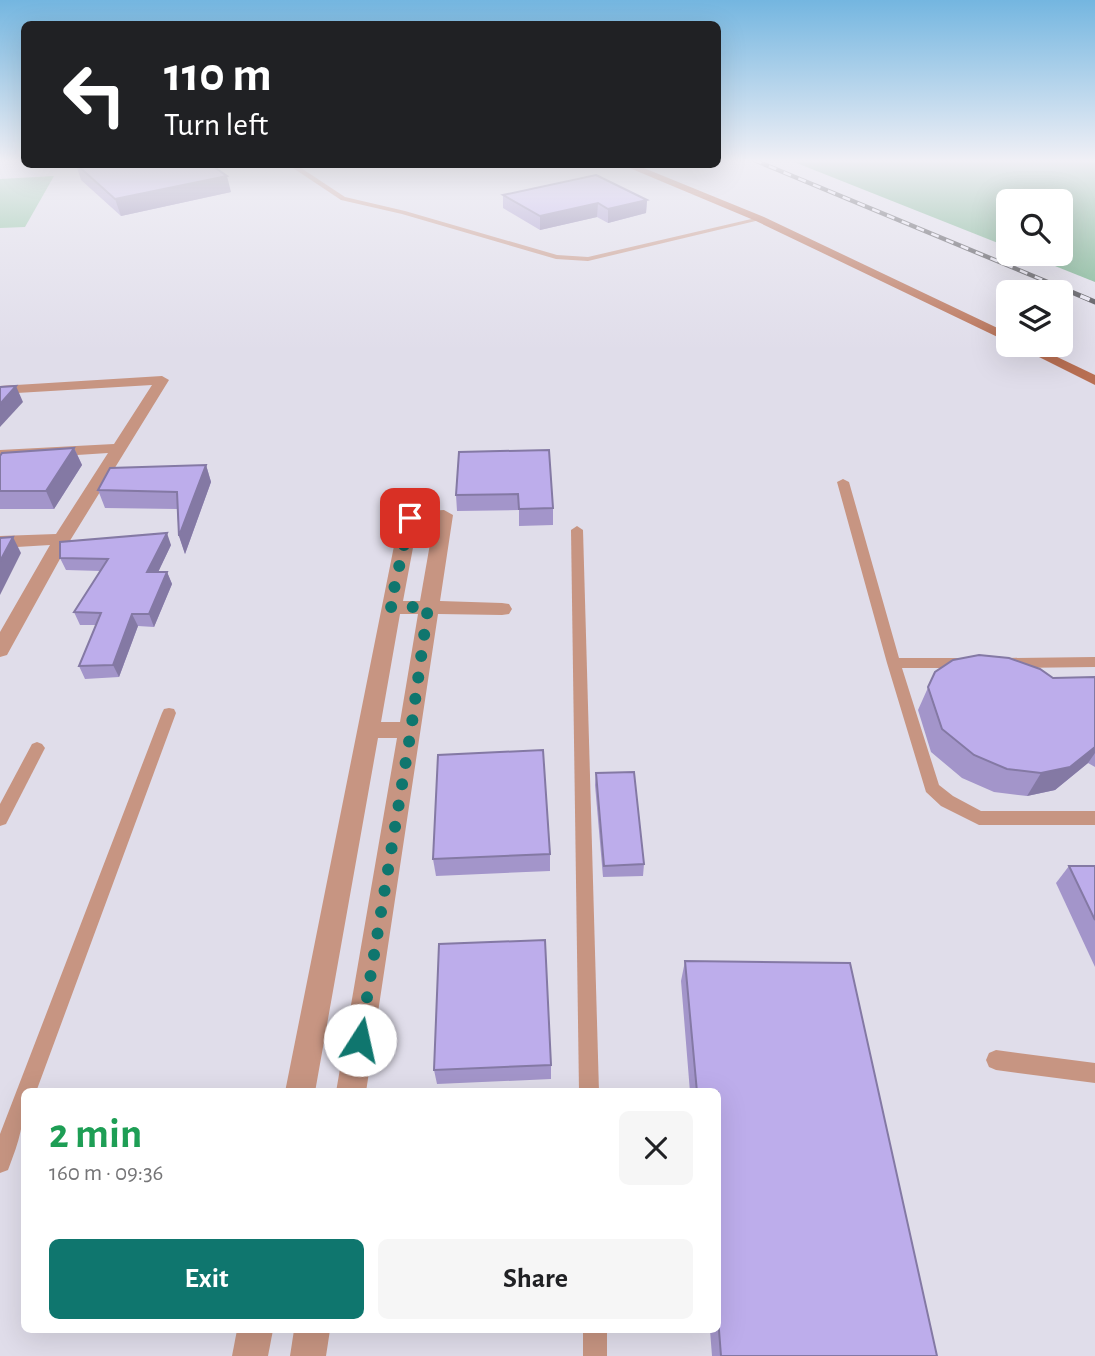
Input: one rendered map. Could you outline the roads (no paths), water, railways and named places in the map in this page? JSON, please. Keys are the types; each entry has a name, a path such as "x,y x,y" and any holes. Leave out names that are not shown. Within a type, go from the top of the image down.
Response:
{"main road":[{"path":"769,223 996,332"},
{"path":"790,223 896,270"},
{"path":"1073,356 1095,367"},
{"path":"1047,357 1095,381"},
{"path":"1060,363 1077,358"}],"street":[{"path":"0,390 162,380 62,539 0,650"},
{"path":"0,455 119,448"},
{"path":"301,1088 390,607 410,518 444,514 352,1088"},
{"path":"0,542 62,539"},
{"path":"390,607 502,609"},
{"path":"369,730 411,730"},
{"path":"250,1356 254,1333"},
{"path":"308,1356 312,1333"}],"lane":[{"path":"441,223 556,257 588,259 742,223"},
{"path":"843,482 932,788 947,801 979,818 1095,818"},
{"path":"576,530 589,1088"},
{"path":"894,663 1095,662"},
{"path":"28,1088 169,713"},
{"path":"0,819 37,748"},
{"path":"996,1060 1095,1073"},
{"path":"0,1162 21,1105"},
{"path":"595,1333 595,1356"}],"railway":[{"path":"906,223 1043,280"},
{"path":"1073,293 1095,302"}]}
